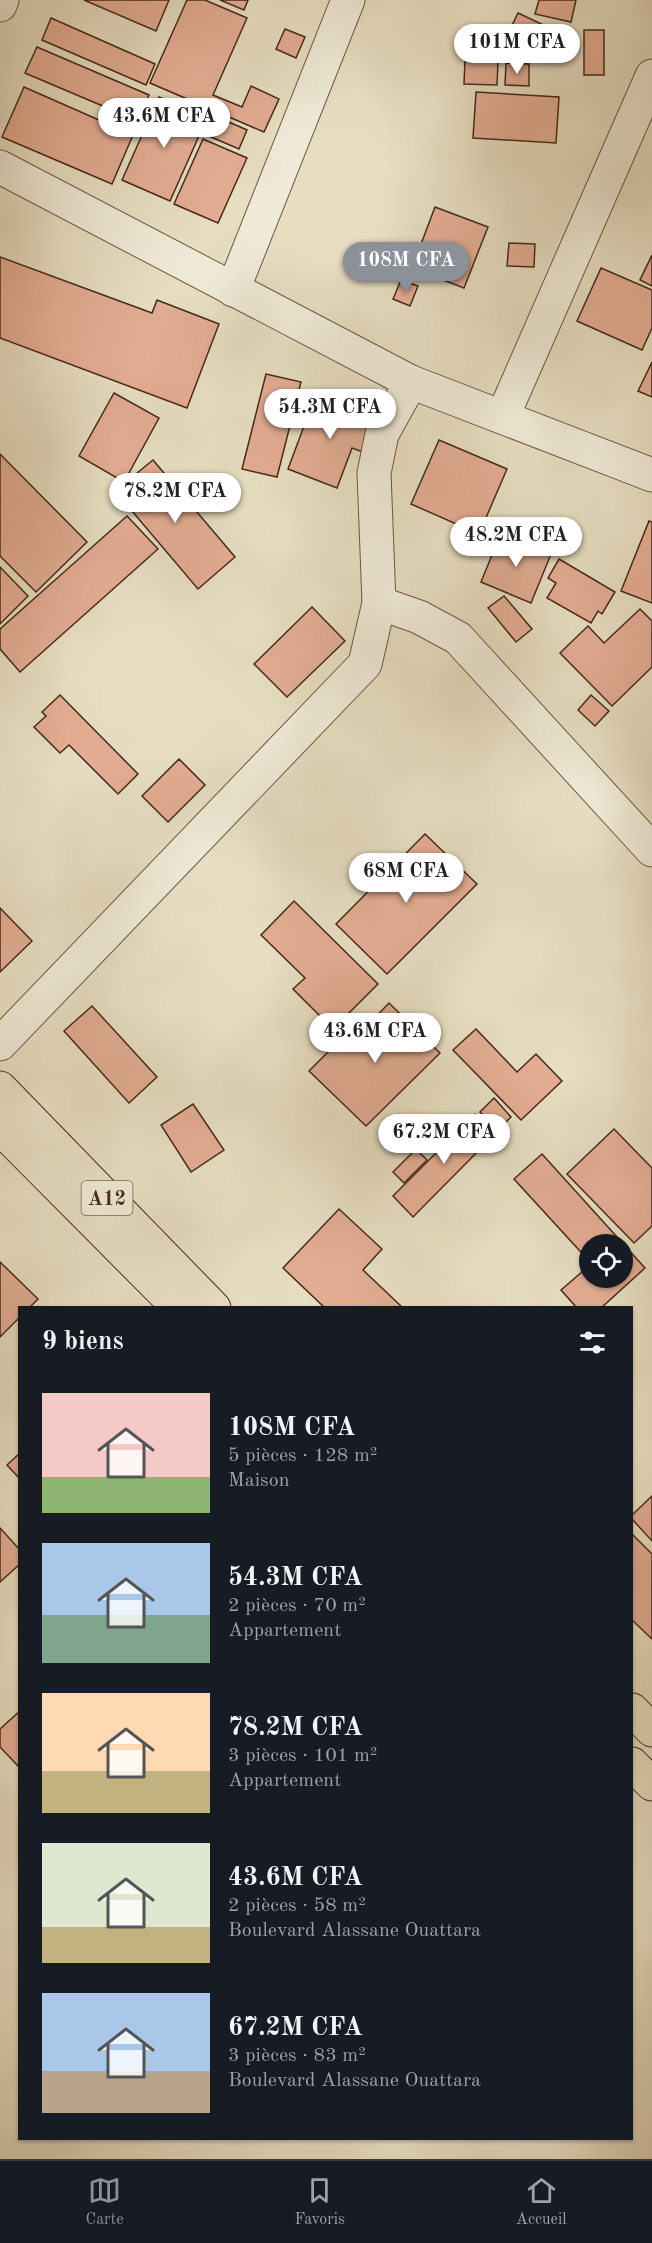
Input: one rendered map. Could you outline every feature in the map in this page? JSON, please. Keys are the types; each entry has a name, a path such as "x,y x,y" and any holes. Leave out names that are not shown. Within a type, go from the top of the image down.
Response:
{"main road":[{"name":"A12","path":"0,1088 212,1306"},
{"name":"A12","path":"0,1128 178,1306"},
{"path":"633,1711 652,1730"},
{"path":"633,1765 652,1784"}],"street":[{"path":"0,5 2,0"},
{"path":"233,290 348,0"},
{"path":"502,416 652,76"},
{"path":"0,168 411,382 652,475"},
{"path":"0,1044 365,664 379,603 374,473 382,434 411,382"},
{"path":"379,603 419,617 458,638 652,850"}],"building":[{"path":"84,0 169,0 156,31"},
{"path":"187,0 205,0 247,18 213,95 242,107 251,86 279,99 264,132 150,83"},
{"path":"220,0 248,0 244,10"},
{"path":"539,0 576,0 571,22 535,14"},
{"path":"518,13 569,37 558,60 507,36"},
{"path":"51,18 155,64 146,85 42,40"},
{"path":"285,29 305,37 296,58 276,49"},
{"path":"584,30 604,30 604,75 584,75"},
{"path":"37,47 149,95 138,121 25,73"},
{"path":"465,61 498,62 497,85 464,84"},
{"path":"506,63 529,64 529,86 505,85"},
{"path":"24,87 133,135 112,184 2,137"},
{"path":"476,92 559,97 556,143 473,138"},
{"path":"159,97 207,118 170,201 122,180"},
{"path":"213,115 247,130 239,149 204,134"},
{"path":"203,139 247,158 218,223 174,204"},
{"path":"435,207 488,227 464,288 412,268"},
{"path":"509,243 535,244 534,267 507,266"},
{"path":"652,255 652,286 640,280"},
{"path":"0,257 152,313 157,300 219,324 187,408 0,338"},
{"path":"601,268 652,290 652,328 642,350 577,321"},
{"path":"401,280 418,286 410,306 393,299"},
{"path":"652,362 652,397 638,391"},
{"path":"266,374 301,382 277,477 242,469"},
{"path":"114,393 159,418 124,482 79,456"},
{"path":"316,394 377,416 363,452 352,448 337,488 288,469"},
{"path":"439,440 507,469 479,534 411,504"},
{"path":"0,454 87,542 36,592 0,556"},
{"path":"153,460 235,557 198,589 115,491"},
{"path":"127,516 158,549 20,672 0,649 0,629"},
{"path":"649,521 652,522 652,603 621,591"},
{"path":"501,533 551,554 531,603 481,582"},
{"path":"559,559 615,592 602,614 598,611 591,623 547,598 556,583 548,578"},
{"path":"0,567 28,596 0,624"},
{"path":"504,596 532,629 516,642 488,608"},
{"path":"312,607 345,641 287,697 254,664"},
{"path":"640,609 652,621 652,667 612,706 560,653 588,626 604,643"},
{"path":"60,695 138,774 118,794 69,745 60,753 34,727 46,716 42,712"},
{"path":"591,695 609,711 595,726 578,710"},
{"path":"179,759 205,785 168,822 142,796"},
{"path":"425,834 477,884 387,974 336,924"},
{"path":"294,901 378,984 333,1029 293,989 305,978 261,935"},
{"path":"0,908 32,941 0,972"},
{"path":"389,1003 440,1053 366,1126 309,1071 354,1026 361,1032"},
{"path":"92,1006 157,1077 129,1103 64,1031"},
{"path":"476,1029 517,1072 536,1054 562,1081 521,1120 453,1050"},
{"path":"494,1098 511,1117 498,1130 480,1112"},
{"path":"193,1104 224,1150 191,1172 161,1125"},
{"path":"475,1114 495,1134 413,1217 393,1196"},
{"path":"614,1129 652,1168 652,1226 634,1243 633,1234 625,1234 567,1174"},
{"path":"416,1149 427,1160 404,1183 393,1172"},
{"path":"542,1154 614,1234 579,1234 579,1250 514,1179"},
{"path":"339,1209 382,1249 363,1270 401,1306 323,1306 283,1268"},
{"path":"633,1255 645,1268 633,1279"},
{"path":"0,1262 38,1299 31,1306 18,1306 18,1319 0,1337"},
{"path":"579,1274 579,1288 623,1288 603,1306 575,1306 561,1290"},
{"path":"18,1455 18,1477 7,1465"},
{"path":"652,1496 652,1541 633,1520 633,1514"},
{"path":"0,1528 18,1548 18,1566 0,1582"},
{"path":"633,1535 652,1554 652,1639 633,1621"},
{"path":"18,1713 18,1766 0,1747 0,1729"}]}
